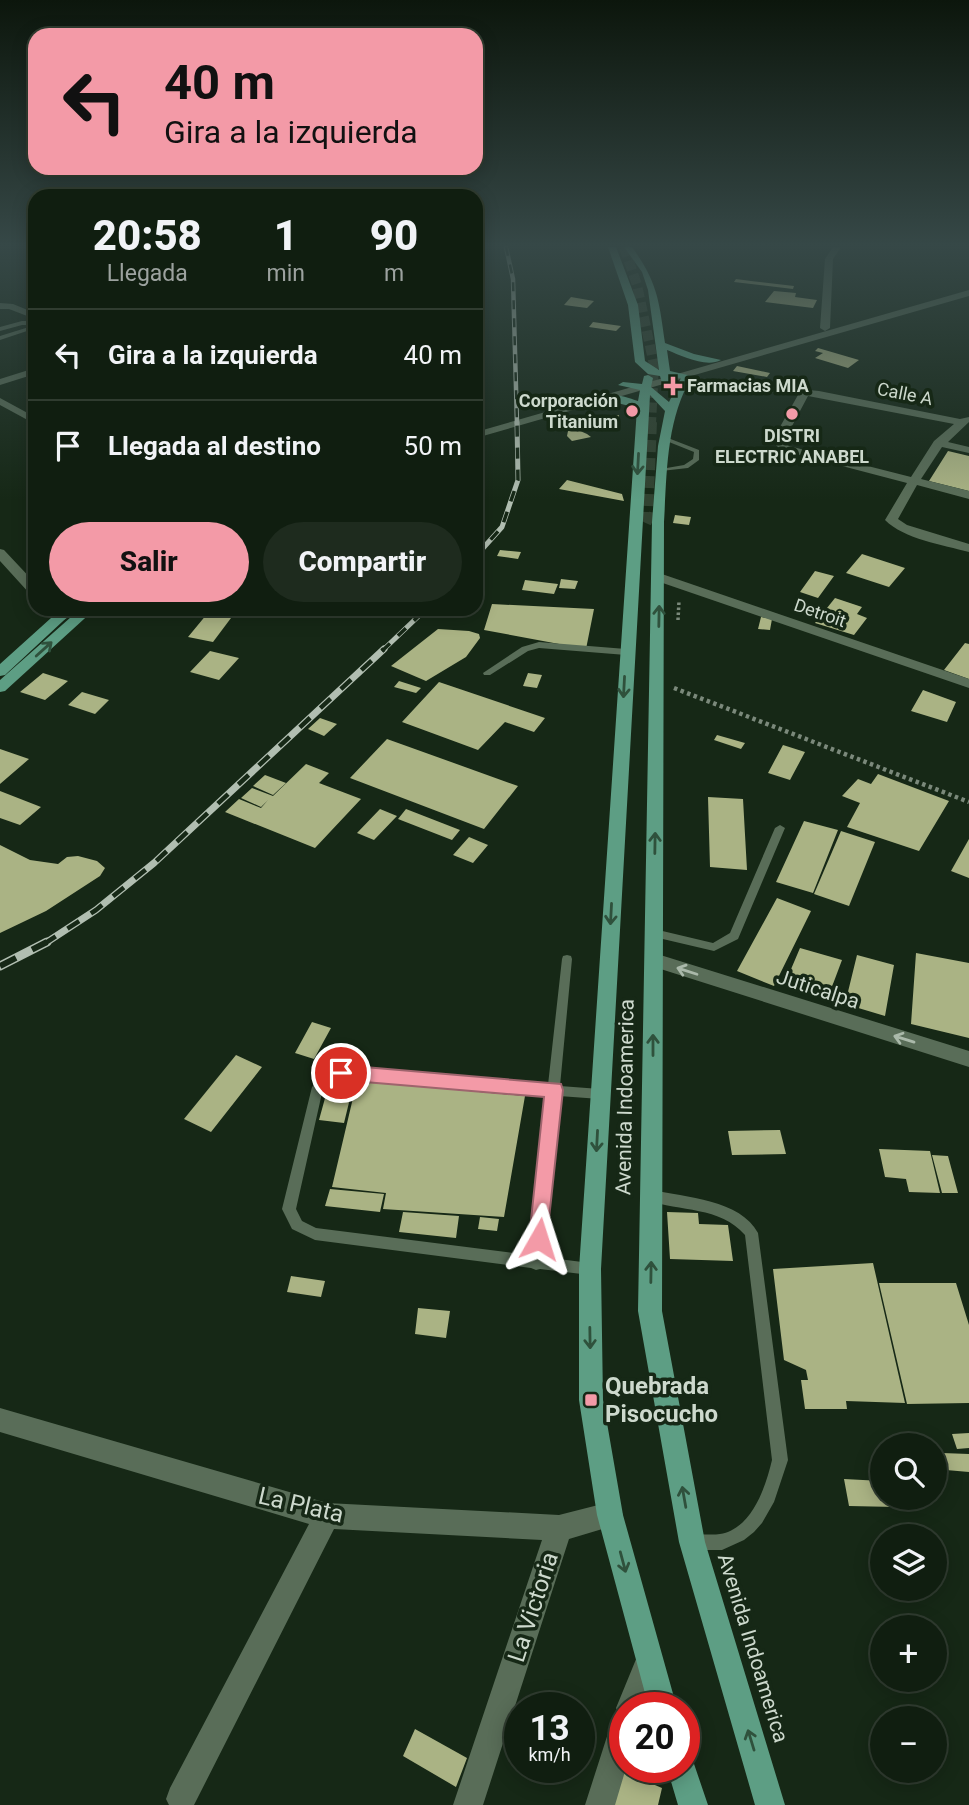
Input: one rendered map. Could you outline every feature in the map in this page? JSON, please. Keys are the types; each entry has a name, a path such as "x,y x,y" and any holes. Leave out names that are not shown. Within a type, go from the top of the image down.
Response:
{"main road":[{"path":"623,385 636,372 640,362 636,331"},
{"path":"640,362 665,378 660,331"},
{"path":"662,345 692,358 716,359"},
{"path":"677,389 687,376"},
{"path":"623,385 647,383 663,399 671,412"},
{"name":"Avenida Indoamerica","path":"647,383 642,406 629,594 590,1269 591,1400 610,1515 658,1692"},
{"name":"Avenida Indoamerica","path":"677,389 666,439 659,522 650,1311 692,1542 770,1805"},
{"path":"603,398 619,398 642,406"},
{"path":"0,672 56,616"},
{"path":"0,688 80,616"},
{"path":"686,1783 693,1805"}],"street":[{"path":"483,433 603,398 716,359 814,331"},
{"path":"665,378 687,376 839,331"},
{"path":"0,382 28,373"},
{"path":"483,425 623,385"},
{"name":"Calle A","path":"677,389 733,386 832,397 964,420"},
{"path":"803,395 778,441 779,444 969,495"},
{"path":"0,401 28,417"},
{"path":"964,420 938,443 891,520 903,528 969,548"},
{"path":"938,443 969,450"},
{"path":"0,553 28,583"},
{"name":"Detroit","path":"659,577 969,684"},
{"name":"Juticalpa","path":"654,960 969,1059"},
{"name":"La Plata","path":"0,1420 327,1516 559,1528 610,1515"},
{"path":"181,1800 327,1516"},
{"name":"La Victoria","path":"468,1805 559,1528"},
{"path":"637,1692 649,1662"},
{"path":"600,1805 609,1776"}],"lane":[{"path":"0,338 21,331"},
{"path":"663,470 686,467 696,460 697,451 666,439"},
{"path":"487,673 525,649 539,645 626,652"},
{"path":"654,933 714,947 734,936 779,828"},
{"path":"536,1264 568,959"},
{"path":"590,1269 315,1234 297,1225 289,1209 316,1091 341,1073 600,1094"},
{"path":"652,1196 726,1213 745,1223 751,1233 780,1460 773,1492 754,1522 724,1542 692,1542"}],"path":[{"path":"678,625 680,586"},
{"path":"675,677 674,690 969,802"}],"building":[{"path":"818,348 859,360 848,368 815,358 823,353 815,351"},
{"path":"737,366 770,373 767,377 733,371"},
{"path":"619,415 619,428 589,429 593,418"},
{"path":"578,430 591,437 572,441 567,436 568,431"},
{"path":"948,451 969,456 969,491 929,481"},
{"path":"567,480 622,494 624,501 559,489"},
{"path":"675,515 691,517 689,525 673,523"},
{"path":"500,550 521,552 518,559 497,556"},
{"path":"862,554 905,568 889,587 846,573"},
{"path":"815,571 834,576 818,598 800,592"},
{"path":"561,579 578,581 575,589 559,588"},
{"path":"525,580 558,584 554,594 522,590"},
{"path":"835,598 862,607 857,614 867,618 854,635 815,623"},
{"path":"492,604 594,609 586,649 484,630"},
{"path":"205,616 231,618 213,642 188,637"},
{"path":"761,617 772,619 770,630 758,629"},
{"path":"438,629 469,631 479,634 480,638 466,657 426,681 391,666"},
{"path":"965,643 969,644 969,679 944,670"},
{"path":"210,651 239,658 219,680 190,672"},
{"path":"43,673 68,681 45,700 20,692"},
{"path":"528,673 542,675 537,688 523,686"},
{"path":"399,681 421,688 416,693 394,687"},
{"path":"439,682 545,718 534,732 505,722 478,750 402,722"},
{"path":"923,690 956,702 947,722 911,711"},
{"path":"82,692 109,700 95,714 68,705"},
{"path":"320,718 337,724 324,736 308,729"},
{"path":"717,735 745,743 741,749 714,740"},
{"path":"387,739 518,786 484,829 350,778"},
{"path":"783,745 805,752 790,780 768,773"},
{"path":"0,749 29,759 0,784"},
{"path":"306,764 329,773 319,783 361,799 315,848 225,812 239,799 261,808 268,800 261,807 241,798 252,788 273,796"},
{"path":"878,774 949,801 919,851 847,827 860,803 842,796 858,779 871,784"},
{"path":"265,775 286,783 273,795 253,786"},
{"path":"0,791 41,807 20,825 0,818"},
{"path":"708,797 743,799 747,870 710,867"},
{"path":"380,809 397,816 374,840 357,833"},
{"path":"406,809 460,830 452,840 398,819"},
{"path":"804,821 838,830 813,893 776,882"},
{"path":"841,831 875,842 849,906 814,894"},
{"path":"469,837 488,845 473,863 453,855"},
{"path":"969,839 969,878 951,871"},
{"path":"0,845 30,860 58,864 67,857 78,856 97,861 105,868 100,876 46,911 0,933"},
{"path":"777,898 811,911 774,986 737,971"},
{"path":"800,948 842,960 830,992 786,981"},
{"path":"916,953 969,963 969,1038 911,1024"},
{"path":"857,955 894,965 885,1016 845,1004"},
{"path":"312,1022 331,1028 314,1059 295,1053"},
{"path":"236,1055 262,1067 211,1132 184,1119"},
{"path":"330,1080 354,1082 344,1123 319,1120"},
{"path":"357,1081 525,1096 504,1217 383,1209 386,1193 332,1187"},
{"path":"780,1130 786,1154 732,1155 728,1131"},
{"path":"879,1149 930,1151 940,1193 909,1192 906,1179 885,1177"},
{"path":"932,1155 948,1156 958,1193 942,1193"},
{"path":"330,1189 384,1194 380,1212 325,1206"},
{"path":"403,1212 459,1216 456,1238 399,1232"},
{"path":"667,1212 698,1213 699,1224 728,1225 733,1261 670,1259"},
{"path":"480,1217 499,1219 497,1231 478,1229"},
{"path":"873,1263 905,1403 846,1401 847,1409 805,1409 801,1380 808,1380 806,1370 784,1360 773,1269"},
{"path":"291,1276 325,1281 321,1297 287,1292"},
{"path":"879,1283 956,1283 969,1325 969,1403 907,1404"},
{"path":"418,1308 450,1311 446,1338 415,1334"},
{"path":"969,1433 969,1448 957,1449 952,1434"},
{"path":"947,1453 969,1454 969,1472 947,1470"},
{"path":"844,1479 870,1480 870,1506 849,1506"},
{"path":"415,1729 467,1758 456,1787 403,1756"},
{"path":"614,1783 650,1783 662,1788 658,1805 608,1805"}],"tunnel":[{"path":"647,331 654,365 651,424"},
{"path":"651,422 647,517 658,522"}],"railway":[{"path":"514,331 517,424"},
{"path":"483,548 502,527 518,480 517,422"},
{"path":"382,651 419,616"},
{"path":"44,944 96,910 154,863 384,649"},
{"path":"0,966 47,942"}],"place":[{"name":"Farmacias MIA","path":"673,386"},
{"name":"Corporación Titanium","path":"632,411"},
{"name":"DISTRI ELECTRIC ANABEL","path":"792,414"},
{"name":"Quebrada Pisocucho","path":"591,1400"}],"route":[{"path":"341,1073 554,1090 539,1239"}]}
